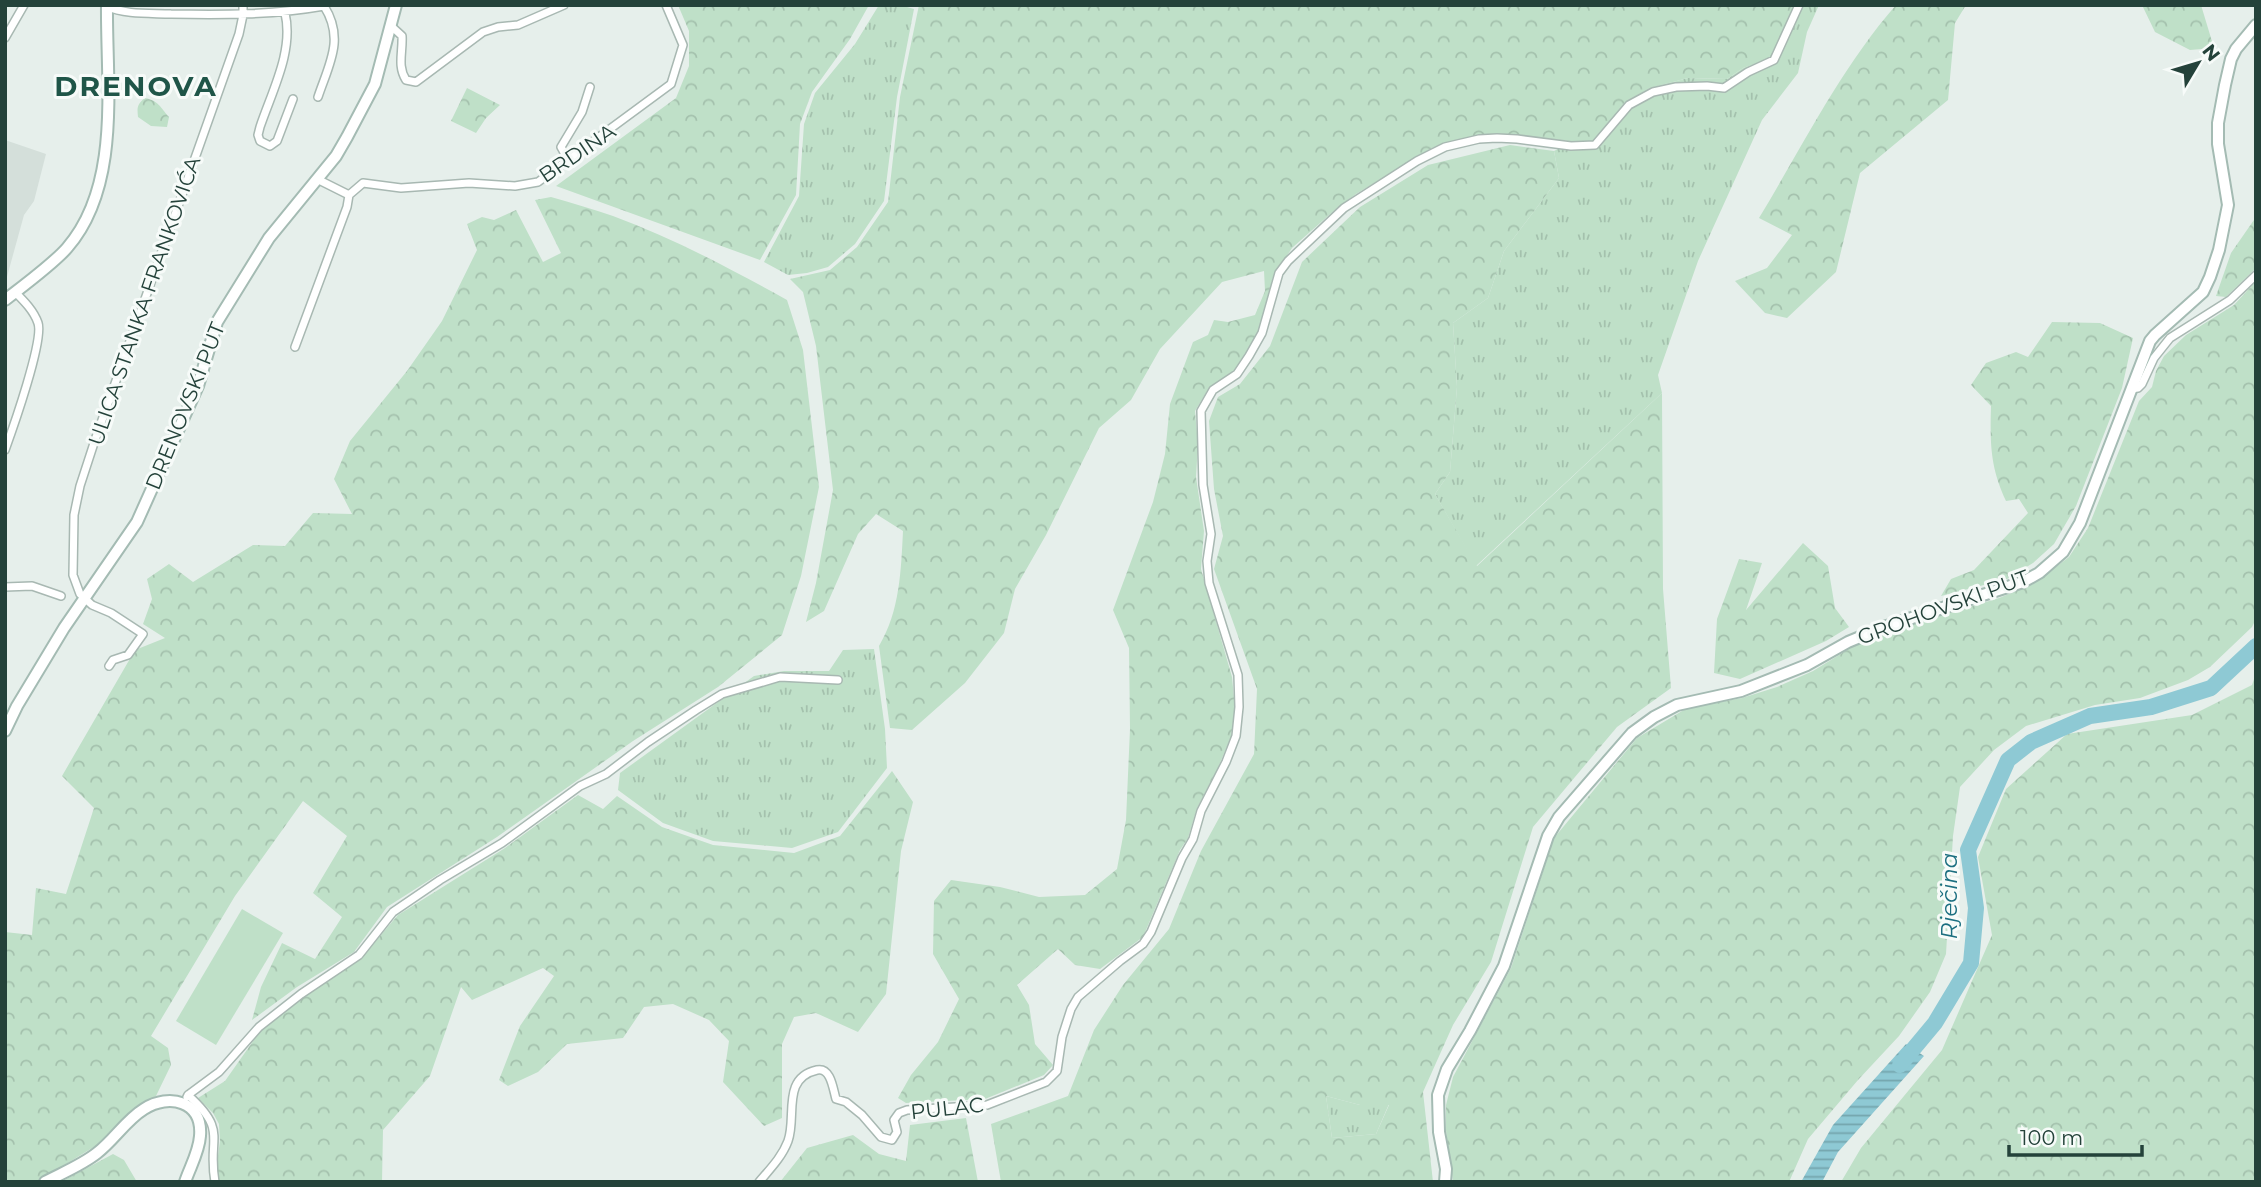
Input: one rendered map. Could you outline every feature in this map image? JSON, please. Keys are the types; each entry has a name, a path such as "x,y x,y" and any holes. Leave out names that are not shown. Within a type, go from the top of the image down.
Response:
{"main road":[{"name":"DRENOVSKI PUT","path":"5,731 17,706 84,599 137,522 198,386 217,322 285,215 336,156 374,84 396,5"},
{"path":"5,300 66,249 87,221 102,174 109,121 106,6"},
{"name":"GROHOVSKI PUT","path":"1446,1182 1439,1132 1438,1095 1447,1069 1504,966 1548,835 1559,817 1632,733 1677,705 1741,691 1807,665 1884,626 2023,582 2039,573 2063,552 2080,523 2146,350 2155,335 2203,292 2210,277 2219,250 2228,205 2218,144 2218,123 2231,59 2256,25"},
{"path":"45,1182 95,1156 144,1110 163,1101 185,1099 200,1128 199,1142 185,1182"}],"street":[{"path":"5,38 24,5"},
{"name":"ULICA STANKA FRANKOVIĆA","path":"84,599 76,587 73,568 74,515 80,486 230,60 243,15 243,5"},
{"path":"390,25 401,36 400,64 406,80 416,82 483,32 518,25 564,5"},
{"name":"BRDINA","path":"349,195 363,183 401,188 469,183 515,186 538,182 569,162 671,84 683,45 666,5"},
{"name":"PULAC","path":"759,1182 779,1159 788,1140 792,1125 791,1097 794,1088 808,1074 818,1070 829,1075 836,1099 846,1102 862,1115 881,1137 892,1140 896,1137 894,1119 899,1113 907,1110 996,1103 1046,1082 1057,1071 1062,1037 1078,997 1143,944 1151,932 1182,858 1193,839 1201,811 1226,762 1236,736 1239,707 1238,675 1206,569 1211,534 1203,485 1201,411 1213,390 1237,374 1256,345 1279,273 1288,261 1338,213 1433,152 1479,139 1517,139 1588,147 1601,141 1629,105 1653,92 1676,87 1729,86 1748,72 1774,60 1799,5"},
{"path":"106,6 125,13 155,9 243,15 285,13 324,6 331,17 336,41 318,97"},
{"path":"285,13 289,27 287,50 260,127 260,141 271,146 277,141 293,99"},
{"path":"569,162 561,146 582,112 590,88"},
{"path":"295,347 347,207 349,195 317,179"},
{"path":"2131,388 2138,388 2142,384 2154,358 2170,338 2230,300 2256,275"},
{"path":"5,450 33,363 40,326 32,311 15,292"},
{"path":"5,587 32,586 61,596"},
{"path":"84,599 143,634 128,655 113,660 109,666"},
{"path":"215,1182 214,1128 204,1110 185,1099 219,1072 259,1027 301,994 359,955 393,912 502,843 580,786 606,774 722,694 780,677 838,680"}],"shaded area":[{"path":"5,140 46,154 34,201 24,215 5,284"}],"green space":[{"path":"678,5 869,5 850,39 812,92 800,124 796,195 760,260 556,186 676,98 689,66 689,31"},
{"path":"879,5 900,5 914,9 897,97 884,201 855,244 828,267 788,275 764,262 799,196 804,124 815,93 855,44"},
{"path":"919,5 1799,5 1778,56 1743,68 1727,79 1688,78 1650,88 1625,102 1598,137 1585,143 1517,135 1479,136 1432,148 1356,194 1292,248 1273,277 1258,332 1234,372 1207,391 1195,411 1198,444 1196,477 1204,531 1201,569 1232,677 1235,708 1231,737 1197,808 1188,838 1180,850 1143,937 1100,969 1075,965 1058,949 1017,985 1029,1005 1035,1044 1053,1065 1044,1075 985,1099 906,1103 898,1098 911,1075 938,1042 959,999 933,954 934,901 951,880 1000,887 1039,897 1085,895 1117,869 1126,820 1130,729 1129,648 1113,610 1153,502 1165,454 1170,404 1193,342 1208,335 1214,320 1228,322 1255,315 1265,291 1264,271 1222,282 1160,349 1131,400 1099,428 1046,535 1015,589 1004,633 965,683 912,730 890,728 879,646 895,605 903,531 876,514 858,534 824,611 806,622 833,490 816,346 803,292 790,279 830,270 857,247 888,202 900,97"},
{"path":"1799,5 1819,5 1807,32 1798,73 1762,120 1698,261 1658,375 1662,393 1476,566 1435,494 1450,472 1457,387 1453,323 1488,298 1504,251 1559,178 1554,151 1572,142 1585,143 1606,127 1625,102 1650,88 1688,78 1727,79 1743,68 1777,56"},
{"path":"1896,5 1966,5 1955,23 1948,100 1860,173 1836,272 1787,318 1765,313 1735,281 1767,268 1792,235 1759,218 1840,81"},
{"path":"2142,5 2201,5 2214,48 2190,50 2155,32"},
{"path":"467,88 500,105 486,118 476,133 451,121"},
{"path":"145,98 156,103 169,117 167,127 151,126 138,117 138,106"},
{"path":"1510,145 1554,151 1559,178 1504,251 1488,298 1453,323 1457,387 1450,472 1435,494 1477,566 1662,393 1663,589 1671,688 1617,727 1533,827 1491,962 1453,1025 1423,1092 1433,1182 1001,1182 991,1124 1068,1096 1094,1030 1123,985 1169,929 1201,851 1254,754 1257,689 1214,569 1223,536 1214,489 1209,421 1218,397 1240,384 1270,346 1302,262 1360,207 1428,165","holes":["1326,1096 1360,1105 1389,1105 1376,1134 1332,1138"]},
{"path":"551,197 613,216 658,234 787,300 803,350 819,487 801,576 782,635 718,687 633,741 497,837 387,907 354,952 297,987 252,1020 261,987 282,943 315,959 342,917 313,893 347,836 303,801 235,896 151,1036 168,1048 171,1065 156,1096 142,1104 118,1132 37,1182 5,1182 5,932 32,935 36,888 66,894 94,808 62,776 135,650 165,638 143,624 152,599 147,579 169,564 193,582 253,545 285,546 313,513 352,514 334,479 350,441 407,371 442,321 477,250 467,224 482,217 494,220 516,210 543,262 561,253 535,200"},
{"path":"2256,217 2256,268 2226,297 2216,296 2231,253"},
{"path":"2256,281 2256,619 2252,627 2210,667 2188,680 2140,698 2095,705 2026,726 1994,750 1960,787 1953,836 1946,954 1930,992 1899,1036 1808,1139 1789,1182 1453,1182 1446,1131 1446,1105 1453,1077 1511,968 1554,838 1637,738 1687,708 1742,698 1777,687 1813,671 1852,647 1888,632 1999,598 2031,585 2044,576 2069,557 2088,528 2139,401 2152,387 2164,356 2186,335 2234,305"},
{"path":"2052,322 2100,323 2133,338 2122,388 2076,506 2054,544 2033,563 2007,579 1941,596 1951,579 1974,570 2028,513 2019,499 2006,501 1992,455 1991,406 1971,385 1986,363 2016,352 2028,357"},
{"path":"1803,543 1828,566 1835,608 1849,627 1826,641 1740,679 1714,673 1717,619 1739,559 1762,563 1746,610"},
{"path":"874,649 885,729 887,768 838,832 792,848 713,841 663,823 618,790 620,773 754,676 784,671 829,671 843,650"},
{"path":"2256,673 2256,1182 1841,1182 1861,1148 1942,1050 1992,935 1978,857 2006,789 2067,734 2192,715 2252,685"},
{"path":"892,771 913,802 901,851 886,994 858,1032 816,1013 794,1017 782,1044 782,1118 764,1126 723,1082 729,1041 709,1020 673,1004 644,1007 623,1038 567,1044 538,1072 508,1086 499,1080 520,1026 554,976 543,968 472,1000 461,987 430,1076 383,1130 382,1182 219,1182 219,1124 213,1113 198,1098 225,1081 261,1030 361,958 398,915 505,848 578,795 603,809 617,796 662,827 713,845 794,853 840,836"},
{"path":"242,909 283,933 216,1045 176,1021"},
{"path":"1326,1096 1360,1105 1389,1104 1376,1134 1332,1138"},
{"path":"966,1118 978,1182 780,1182 807,1148 853,1135 879,1154 906,1161 910,1125"},
{"path":"113,1154 124,1160 137,1182 61,1182"}],"water":[{"path":"1906,1044 1924,1056 1838,1152 1822,1182 1801,1182 1833,1125"}],"waterway":[{"name":"Rječina","path":"1900,1065 1935,1023 1971,963 1976,908 1968,850 2008,760 2031,742 2090,716 2151,707 2211,688 2256,646"}],"district":[{"name":"DRENOVA","path":"136,86"}]}
